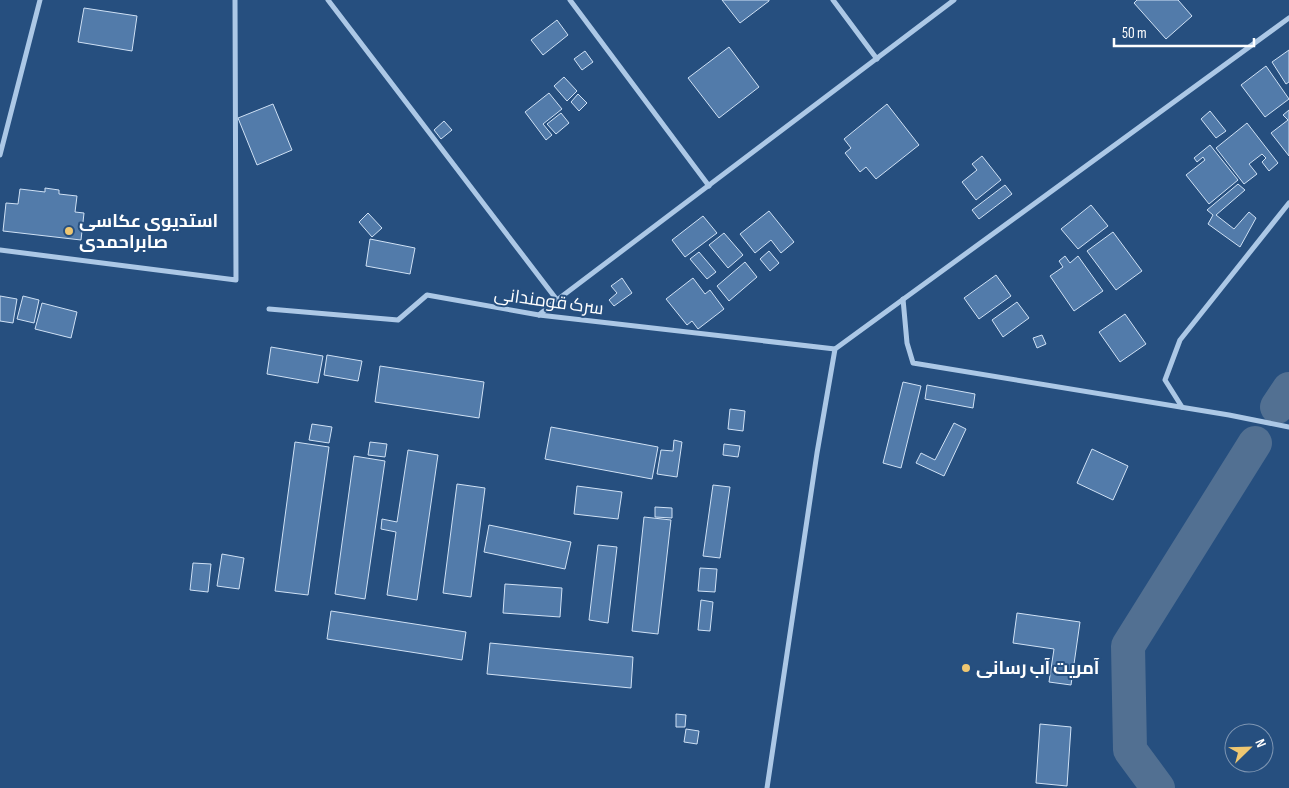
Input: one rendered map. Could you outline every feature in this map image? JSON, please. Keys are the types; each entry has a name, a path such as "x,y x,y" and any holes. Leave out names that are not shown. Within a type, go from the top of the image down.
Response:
{"street":[{"path":"0,155 40,0"},
{"path":"0,250 236,280 235,0"},
{"path":"328,0 557,300"},
{"path":"570,0 709,186"},
{"path":"833,0 877,59"},
{"path":"539,315 954,0"},
{"path":"767,788 817,453 835,349 1289,18"},
{"path":"1182,407 1164,380 1180,340 1289,203"},
{"name":"سرک قومندانی","path":"269,309 398,320 427,295 539,315 835,349"},
{"path":"903,299 907,343 913,363 1182,407 1289,427"}],"building":[{"path":"722,0 769,0 769,1 740,23"},
{"path":"1137,0 1178,0 1192,16 1166,39 1134,3"},
{"path":"84,8 137,16 132,51 78,42"},
{"path":"557,20 568,35 543,55 531,40"},
{"path":"729,47 759,87 719,118 688,78"},
{"path":"1289,50 1289,82 1286,84 1272,62"},
{"path":"585,51 593,62 582,70 574,59"},
{"path":"1266,66 1289,99 1265,117 1241,85"},
{"path":"564,77 577,91 567,101 554,86"},
{"path":"549,93 562,109 543,124 552,135 546,140 525,112"},
{"path":"578,94 587,103 579,111 571,102"},
{"path":"273,104 292,150 257,165 238,118"},
{"path":"887,104 919,145 876,179 866,167 860,172 845,153 851,148 844,139"},
{"path":"1289,110 1289,156 1271,133 1288,120 1283,115"},
{"path":"1210,111 1226,131 1216,138 1201,119"},
{"path":"561,113 569,123 556,134 547,124"},
{"path":"444,121 452,130 441,139 434,130"},
{"path":"1247,123 1278,163 1269,171 1262,162 1266,158 1262,154 1249,164 1257,174 1244,184 1216,148"},
{"path":"1210,145 1238,180 1209,204 1186,175 1205,160 1203,157 1197,162 1194,158"},
{"path":"982,156 1001,180 976,200 962,182 977,170 972,164"},
{"path":"1238,184 1245,190 1216,215 1234,229 1249,212 1256,218 1240,247 1208,224 1213,215 1207,210"},
{"path":"1005,185 1012,194 979,219 972,210"},
{"path":"45,188 59,190 59,194 77,196 75,212 84,213 81,240 3,231 6,203 18,204 20,189 45,192"},
{"path":"1091,205 1108,226 1078,249 1061,229"},
{"path":"769,211 794,242 781,253 771,240 755,253 740,234"},
{"path":"368,213 382,228 372,237 359,222"},
{"path":"703,216 717,233 685,257 672,240"},
{"path":"1113,232 1142,271 1116,290 1087,251"},
{"path":"724,233 743,255 728,268 709,245"},
{"path":"370,239 415,248 410,274 366,266"},
{"path":"769,251 779,263 770,271 760,259"},
{"path":"699,252 716,272 707,279 690,259"},
{"path":"1065,256 1070,263 1078,256 1103,291 1074,311 1050,276 1063,267 1059,261"},
{"path":"745,262 757,277 729,301 717,286"},
{"path":"996,275 1011,296 979,319 964,298"},
{"path":"622,278 632,293 614,306 609,300 617,293 611,286"},
{"path":"693,278 705,294 710,290 724,309 698,329 692,321 687,325 666,299"},
{"path":"0,296 17,299 13,323 0,321"},
{"path":"23,296 39,300 34,323 17,319"},
{"path":"1017,302 1029,318 1003,337 992,320"},
{"path":"42,303 77,312 71,338 35,329"},
{"path":"1125,314 1146,344 1120,362 1099,332"},
{"path":"1042,335 1046,344 1037,348 1033,338"},
{"path":"271,347 323,356 318,383 267,374"},
{"path":"327,355 362,361 358,381 324,375"},
{"path":"380,366 484,382 479,418 375,402"},
{"path":"903,382 921,386 901,468 883,463"},
{"path":"927,385 975,394 973,408 925,399"},
{"path":"730,409 745,411 743,431 728,429"},
{"path":"954,423 966,429 944,476 916,463 921,453 935,460"},
{"path":"312,424 332,427 329,443 309,440"},
{"path":"551,427 658,447 652,479 545,459"},
{"path":"674,440 682,442 677,477 657,474 661,450 673,451"},
{"path":"295,442 329,447 308,595 275,591"},
{"path":"370,442 387,444 385,457 368,455"},
{"path":"724,444 740,446 738,457 723,455"},
{"path":"1092,449 1128,466 1113,500 1077,483"},
{"path":"408,450 438,455 417,600 387,595 396,532 381,529 382,519 397,522"},
{"path":"354,456 385,461 365,599 335,594"},
{"path":"457,484 485,488 471,597 443,593"},
{"path":"713,485 730,487 720,558 703,556"},
{"path":"577,486 622,492 618,519 574,514"},
{"path":"655,507 672,508 672,518 655,517"},
{"path":"644,517 671,520 658,634 632,631"},
{"path":"489,525 571,542 565,569 484,552"},
{"path":"598,545 617,547 608,623 589,620"},
{"path":"222,554 244,558 239,589 217,586"},
{"path":"193,563 211,564 208,592 190,590"},
{"path":"700,568 717,569 715,592 698,591"},
{"path":"505,584 562,588 560,617 503,613"},
{"path":"701,600 713,602 710,631 698,630"},
{"path":"331,611 466,632 462,660 327,639"},
{"path":"1017,613 1080,622 1071,685 1049,682 1054,649 1013,643"},
{"path":"490,643 633,657 631,688 487,674"},
{"path":"676,714 686,715 685,727 676,727"},
{"path":"1040,724 1071,727 1067,786 1036,783"},
{"path":"686,729 699,731 697,744 684,742"}],"waterway":[{"path":"1277,407 1289,389"},
{"path":"1158,788 1130,750 1128,646 1255,443"}],"place":[{"name":"استدیوی عکاسی صابراحمدی","path":"69,231"},
{"name":"آمریت آب رسانی","path":"966,668"}]}
